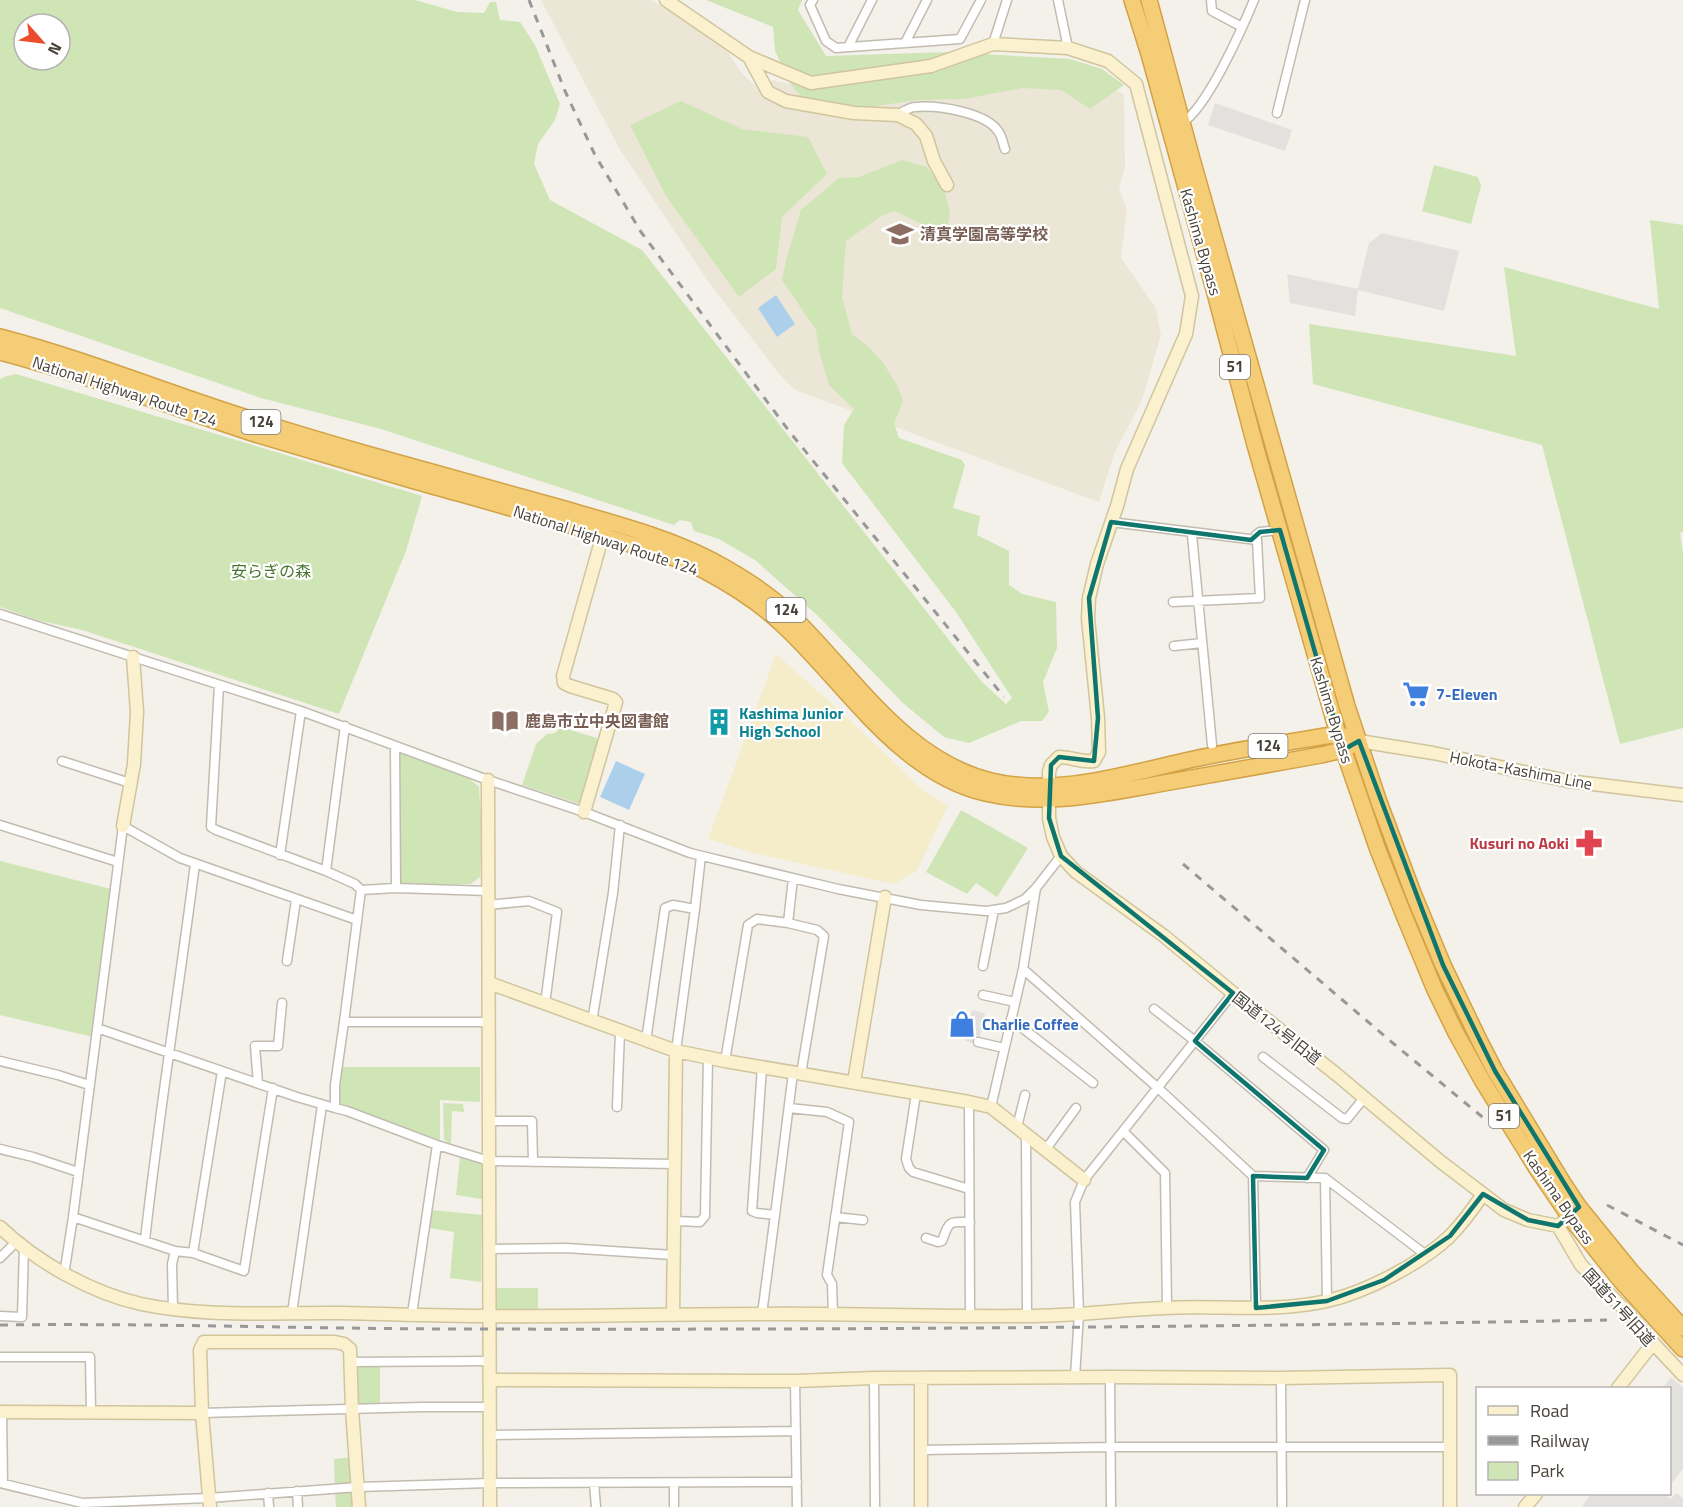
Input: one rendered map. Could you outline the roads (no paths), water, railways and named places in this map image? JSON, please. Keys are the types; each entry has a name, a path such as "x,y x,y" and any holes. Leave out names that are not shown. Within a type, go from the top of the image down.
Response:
{"highway":[{"name":"Kashima Bypass","path":"1132,0 1162,100 1338,734 1378,850 1435,990 1482,1080 1569,1217 1621,1281 1683,1349"},
{"name":"Kashima Bypass","path":"1149,0 1308,573 1359,741 1413,893 1448,975 1569,1217 1631,1271 1683,1328"},
{"name":"National Highway Route 124","path":"0,337 112,371 202,404 604,528"},
{"name":"National Highway Route 124","path":"0,352 99,381 256,434 604,528 669,541 708,558 755,586 790,614 888,718 929,753 970,774 991,781 1048,793 1092,796 1343,750 1359,741"},
{"name":"National Highway Route 124","path":"1048,793 1198,758 1338,734 1359,741"}],"street":[{"path":"666,0 749,57 811,83 931,66 993,44 1068,48 1108,61 1136,84 1192,296 1186,334 1128,469 1097,564 1089,598 1088,618 1099,752 1094,761 1082,762 1073,757 1059,756 1054,760 1049,771 1048,793"},
{"path":"813,0 810,5 826,41 836,48 960,39 981,0"},
{"path":"848,47 872,0"},
{"path":"905,43 927,0"},
{"path":"993,44 1007,0"},
{"path":"1058,0 1068,48"},
{"path":"1211,0 1212,11 1242,27"},
{"path":"1182,123 1197,110 1209,91 1254,0"},
{"path":"1277,114 1305,0"},
{"path":"749,57 768,92 786,101 854,113 898,116 916,124 926,136 934,161 947,185"},
{"path":"898,116 912,106 957,110 991,124 999,132 1005,149"},
{"path":"1111,522 1257,540"},
{"path":"584,812 616,702 613,699 570,686 564,683 562,676 604,528"},
{"path":"1173,602 1260,598 1256,535 1260,532 1280,530"},
{"path":"1192,535 1212,745"},
{"path":"0,614 345,726 488,780 620,825 690,853 838,889 921,905 994,910 1012,906 1025,899 1061,856"},
{"path":"1174,646 1202,643"},
{"path":"64,1275 118,862 134,764 137,712 133,657"},
{"path":"219,685 212,826 216,830 326,871 355,884 361,890 396,888 488,891"},
{"path":"280,855 301,711"},
{"path":"326,871 345,726"},
{"name":"Hokota-Kashima Line","path":"1359,741 1453,757 1568,781 1683,795"},
{"path":"395,746 396,888"},
{"path":"62,761 130,783"},
{"path":"488,780 490,1507"},
{"name":"国道124号旧道","path":"1048,793 1053,837 1061,856 1076,872 1164,936 1441,1162 1504,1210 1528,1220 1569,1217"},
{"path":"0,825 118,862"},
{"path":"592,1022 613,893 620,825"},
{"path":"123,826 180,858 357,920"},
{"path":"673,1315 676,1051 701,856"},
{"path":"145,1240 195,864"},
{"path":"788,923 793,878"},
{"path":"990,1107 1023,969 1036,888"},
{"path":"335,1108 334,1085 361,890"},
{"path":"854,1082 885,897"},
{"path":"287,961 296,900"},
{"path":"488,905 530,901 557,912 545,1004"},
{"path":"646,1041 665,908 673,905 695,909"},
{"path":"983,966 994,910"},
{"path":"725,1061 748,925 758,920 788,923 817,930 824,936 789,1108 762,1314"},
{"path":"1023,969 1158,1088 1253,1176 1325,1178 1426,1255"},
{"path":"489,983 676,1051 990,1107 1084,1180"},
{"path":"1076,1377 1078,1314 1075,1202 1084,1180 1233,993"},
{"path":"983,994 1015,1002"},
{"path":"258,1083 255,1046 278,1046 282,1003"},
{"path":"1154,1009 1324,1150 1307,1178"},
{"path":"1011,1019 1093,1083"},
{"path":"344,1022 489,1022"},
{"path":"97,1028 489,1161 674,1164"},
{"path":"617,1107 620,1032"},
{"path":"978,1042 1005,1048"},
{"path":"1263,1057 1342,1118 1347,1119 1364,1098"},
{"path":"674,1221 700,1222 705,1216 708,1058"},
{"path":"0,1061 89,1085"},
{"path":"762,1066 752,1211 775,1215"},
{"path":"193,1253 222,1071"},
{"path":"73,1217 175,1251 193,1253 244,1271 273,1088"},
{"path":"916,1094 906,1159 909,1168 914,1172 969,1190"},
{"path":"1025,1095 1022,1131 1027,1316"},
{"path":"969,1102 970,1316"},
{"path":"292,1313 322,1105"},
{"path":"789,1108 827,1112 849,1122 827,1275 832,1284 833,1314"},
{"path":"1046,1149 1076,1108"},
{"path":"489,1121 532,1121 533,1162"},
{"path":"1123,1131 1164,1173 1167,1307"},
{"path":"412,1314 437,1145"},
{"path":"0,1149 78,1172"},
{"path":"1253,1176 1256,1308"},
{"path":"1325,1178 1327,1301"},
{"path":"0,1227 20,1245 64,1275 129,1301 173,1310 490,1316 833,1314 1027,1316 1167,1307 1256,1308 1327,1301 1384,1280 1426,1255 1450,1236 1483,1194"},
{"path":"835,1217 863,1220"},
{"name":"国道51号旧道","path":"1569,1217 1581,1265 1683,1375"},
{"path":"926,1238 938,1242 942,1240 948,1225 952,1222 970,1222"},
{"path":"0,1258 20,1245"},
{"path":"0,1316 22,1317 20,1245"},
{"path":"490,1248 566,1248 673,1255"},
{"path":"173,1310 172,1264 175,1251"},
{"path":"210,1502 202,1413 200,1350 204,1342 335,1342 344,1344 350,1349 359,1507"},
{"path":"1620,1387 1653,1343"},
{"path":"0,1357 90,1357 91,1411"},
{"path":"351,1362 490,1361"},
{"path":"490,1380 795,1381 874,1378 1450,1376 1450,1507"},
{"path":"1110,1377 1111,1507"},
{"path":"874,1378 875,1507"},
{"path":"921,1378 921,1507"},
{"path":"1281,1378 1282,1507"},
{"path":"795,1381 797,1507"},
{"path":"490,1407 352,1408 237,1413 1,1412 1,1483 82,1505 210,1502 268,1493 358,1487 490,1483 797,1482"},
{"path":"490,1435 796,1431"},
{"path":"921,1450 1111,1447 1450,1447"},
{"path":"674,1482 674,1507"},
{"path":"594,1483 596,1507"},
{"path":"297,1491 298,1507"},
{"path":"268,1493 269,1507"},
{"path":"1525,1507 1535,1495"}],"water":[{"path":"776,295 795,324 777,337 758,308"},
{"path":"616,761 645,774 629,810 600,797"}],"railway":[{"path":"529,0 565,91 595,155 641,232 789,431 1004,697"},
{"path":"1183,864 1486,1120"},
{"path":"1607,1205 1683,1245"},
{"path":"0,1325 410,1329 753,1329 1607,1320"}],"place":[{"name":"清真学園高等学校","path":"900,234"},
{"name":"7-Eleven","path":"1416,694"},
{"name":"鹿島市立中央図書館","path":"505,721"},
{"name":"Kashima Junior High School","path":"719,722"},
{"name":"Kusuri no Aoki","path":"1589,843"},
{"name":"Charlie Coffee","path":"962,1024"}],"park label":[{"name":"安らぎの森","path":"271,571"}]}
